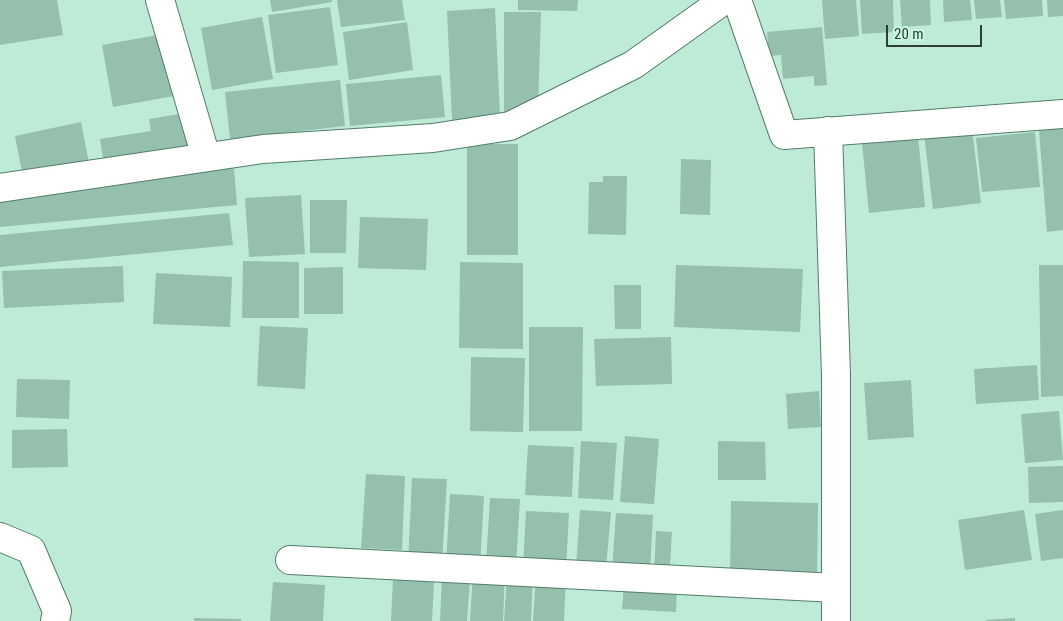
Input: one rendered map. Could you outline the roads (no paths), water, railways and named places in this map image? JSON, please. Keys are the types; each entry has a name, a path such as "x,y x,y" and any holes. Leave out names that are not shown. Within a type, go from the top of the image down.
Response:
{"street":[{"path":"160,0 206,157"},
{"path":"0,188 263,149 433,138 510,126 633,65 724,0"},
{"path":"737,0 784,135 1063,114"},
{"path":"828,131 836,375 836,621"},
{"path":"0,537 30,550 57,611 55,621"},
{"path":"290,560 836,588"}]}
